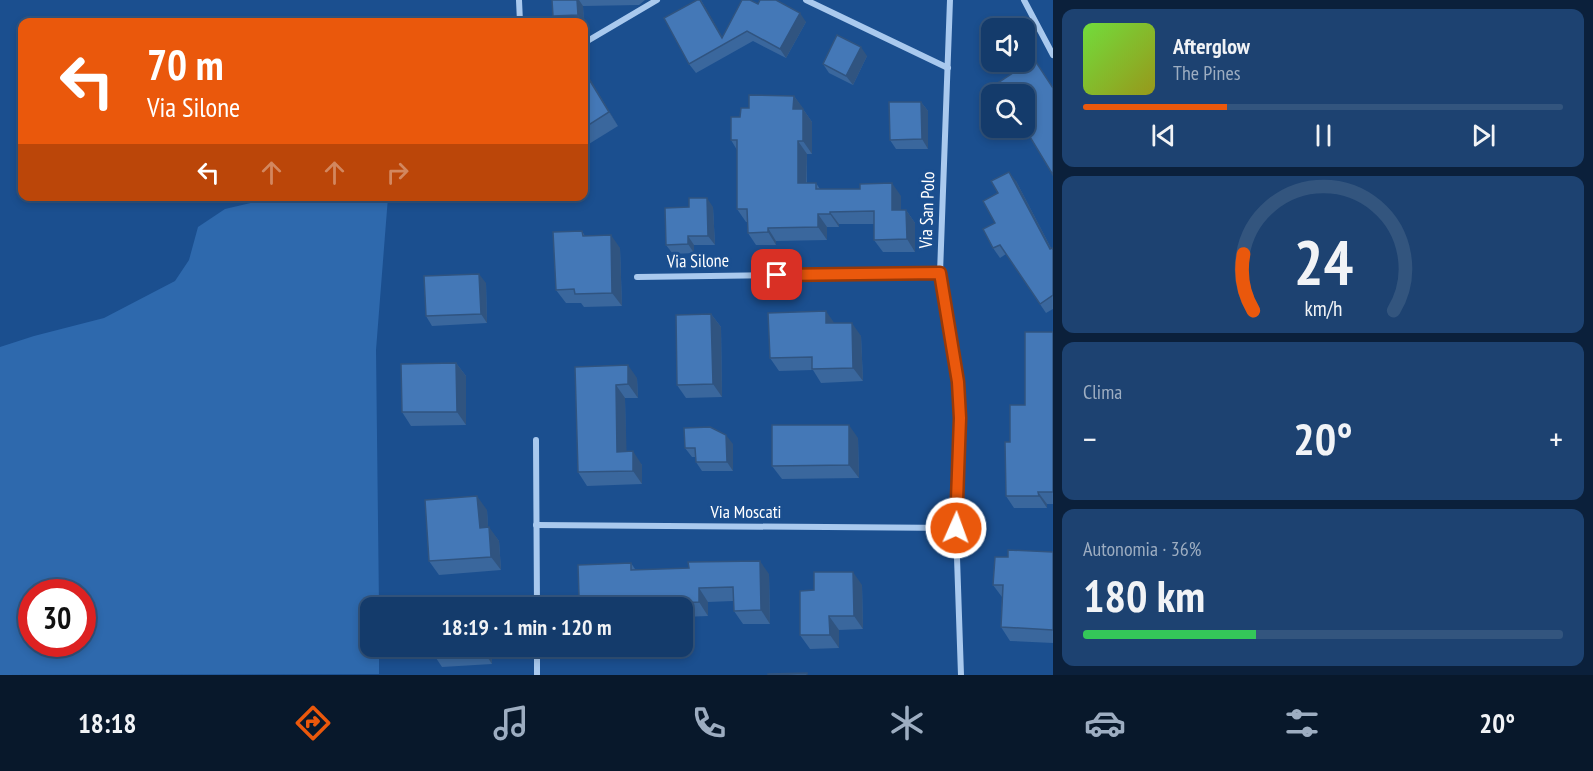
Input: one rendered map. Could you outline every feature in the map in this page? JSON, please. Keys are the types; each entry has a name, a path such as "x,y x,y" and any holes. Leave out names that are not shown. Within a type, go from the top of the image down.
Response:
{"street":[{"path":"519,0 520,18"},
{"path":"588,41 657,0"},
{"path":"806,0 948,68"},
{"name":"Via San Polo","path":"950,0 940,273 958,382 960,418 956,528 961,675"},
{"path":"1024,0 1053,55"},
{"name":"Via Silone","path":"637,277 940,273"},
{"path":"536,440 537,597"},
{"name":"Via Moscati","path":"536,525 956,528"},
{"path":"537,657 537,675"}],"shaded area":[{"path":"259,201 388,201 376,350 379,597 360,597 360,657 379,657 379,674 0,675 0,347 104,318 175,281 189,260 198,227 225,209"}],"building":[{"path":"552,0 577,0 578,15 553,16"},
{"path":"700,0 722,38 742,0 750,0 758,4 760,0 776,0 800,13 780,49 747,31 689,64 664,18"},
{"path":"837,35 861,47 846,76 823,64"},
{"path":"1035,61 1053,88 1053,175 1031,138 1035,138 1035,84 996,84 1014,72 1035,72"},
{"path":"588,78 609,112 588,125"},
{"path":"749,95 794,96 793,109 803,109 803,141 798,141 798,183 816,183 816,189 860,189 860,184 892,183 892,210 906,210 907,239 874,240 874,211 818,214 818,227 768,228 768,232 748,233 747,209 737,209 737,140 731,140 731,117 740,117 741,108 749,108"},
{"path":"889,102 921,102 922,139 890,140"},
{"path":"1009,172 1050,249 1053,250 1053,295 1040,304 1000,245 993,248 983,229 995,223 983,201 998,193 991,181"},
{"path":"689,198 707,198 708,236 688,236 688,244 666,245 665,208 689,207"},
{"path":"582,231 583,236 611,235 612,293 575,294 574,289 556,290 553,232"},
{"path":"479,274 481,314 426,316 424,276"},
{"path":"826,311 826,323 852,323 853,368 812,369 812,357 770,358 768,313"},
{"path":"711,314 713,384 677,385 676,315"},
{"path":"1025,332 1053,332 1053,492 1038,492 1039,496 1006,496 1005,442 1010,442 1010,405 1025,405"},
{"path":"456,363 457,412 402,412 401,364"},
{"path":"628,365 628,384 616,385 617,452 633,451 633,471 578,472 575,367"},
{"path":"772,425 849,425 849,465 772,466"},
{"path":"710,427 726,435 727,462 696,462 695,448 685,448 684,428"},
{"path":"477,496 480,528 489,527 491,557 429,561 425,500"},
{"path":"1008,550 1053,552 1053,630 1001,627 1003,585 993,585 995,557 1008,557"},
{"path":"760,561 761,610 734,611 733,587 699,588 699,602 693,602 693,597 579,596 578,565 631,563 631,570 689,568 688,562"},
{"path":"814,572 853,572 854,616 829,616 830,635 800,635 800,591 814,590"},
{"path":"807,673 807,675 768,675 768,674"}],"route":[{"path":"777,275 940,273 958,382 960,418 956,528"}]}
